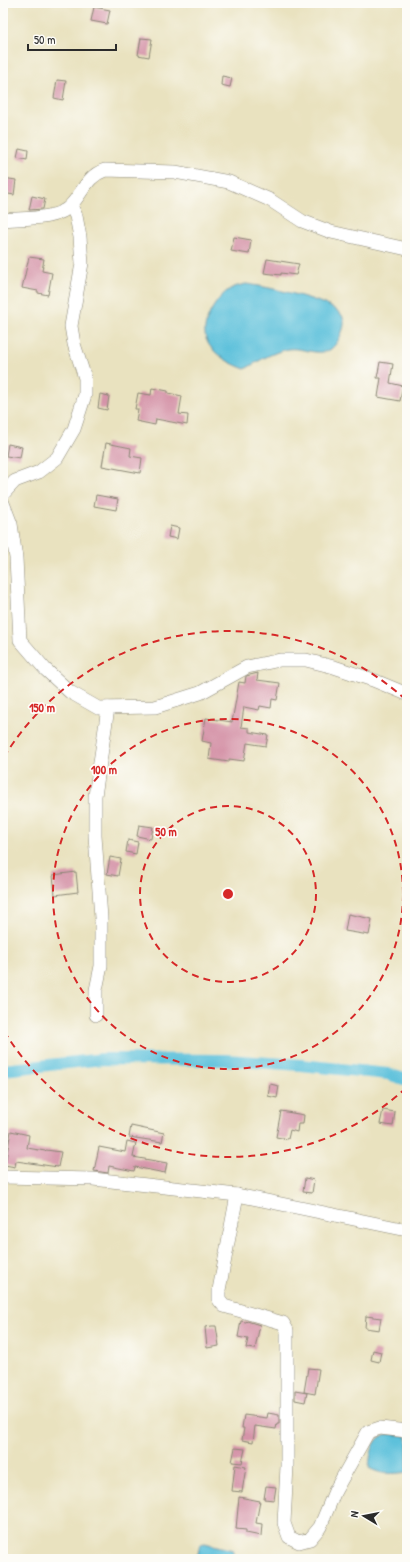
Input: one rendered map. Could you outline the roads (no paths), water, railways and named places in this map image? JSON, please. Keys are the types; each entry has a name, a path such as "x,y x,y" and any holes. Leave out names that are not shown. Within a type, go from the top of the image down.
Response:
{"street":[{"path":"3,220 52,216 71,206 90,178 105,170 176,172 229,182 270,200 302,221 331,232 407,249"},
{"path":"3,494 15,481 39,472 57,458 74,429 84,395 85,378 74,344 71,326 82,263 80,237 76,216 71,206"},
{"path":"3,503 11,524 16,558 20,640 45,669 70,692 98,708 155,707 200,692 223,681 246,667 280,660 306,660 334,667 373,680 407,694"},
{"path":"96,1015 96,990 101,966 101,918 95,836 95,796 108,708"},
{"path":"3,1177 93,1179 237,1195 407,1230"},
{"path":"237,1195 219,1290 219,1300 224,1306 283,1324 287,1330 287,1466 284,1523 289,1537 299,1542 310,1539 320,1527 335,1491 368,1432 380,1428 407,1431"}],"water":[{"path":"246,284 299,295 327,305 338,311 343,317 344,326 335,346 321,352 294,349 283,350 266,357 245,369 220,356 210,346 205,334 209,314 217,301 227,291 237,286"},
{"path":"388,1434 407,1436 407,1472 378,1472 369,1468 373,1446 379,1438"},
{"path":"205,1543 233,1550 233,1559 197,1559 200,1544"}],"waterway":[{"path":"3,1070 103,1059 225,1060 301,1065 388,1074 407,1080"}]}
